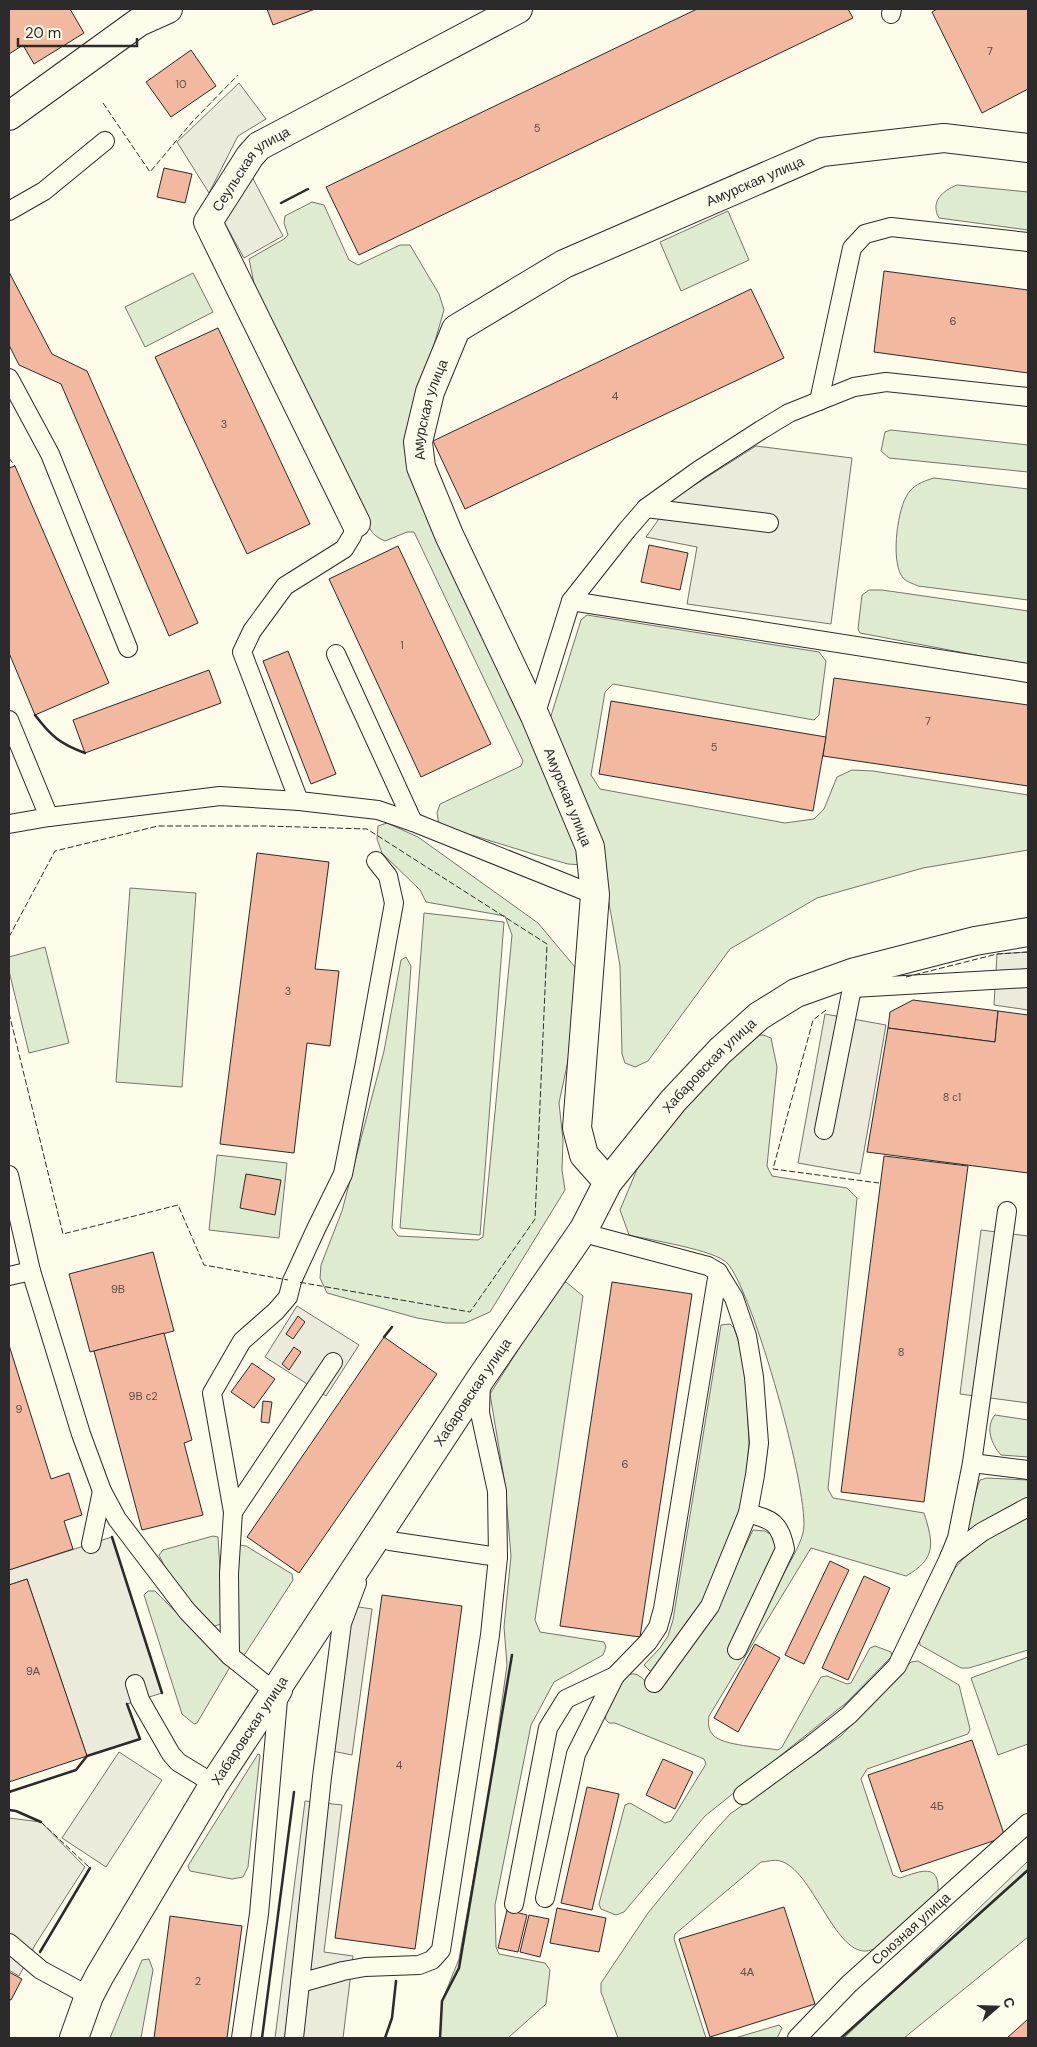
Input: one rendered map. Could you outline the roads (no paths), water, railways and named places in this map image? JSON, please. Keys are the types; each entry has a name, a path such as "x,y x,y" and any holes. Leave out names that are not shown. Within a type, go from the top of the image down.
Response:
{"street":[{"path":"9,116 139,22 168,9"},
{"name":"Сеульская улица","path":"356,523 208,222 250,156 259,146 518,9"},
{"name":"Амурская улица","path":"608,1182 584,1156 577,1128 595,895 590,847 535,716 452,542 421,467 418,442 430,392 456,329 564,264 822,152 944,138 1028,148"},
{"name":"Хабаровская улица","path":"74,2038 89,1996 139,1908 214,1784 308,1644 377,1535 481,1378 584,1229 608,1182 673,1101 720,1051 759,1016 796,992 854,980 975,941 1028,932"}],"lane":[{"path":"9,211 44,191 105,142"},
{"path":"819,401 852,248 865,234 891,227 1028,242"},
{"path":"9,378 50,454 128,648"},
{"path":"535,716 571,601 646,508 699,470 790,413 854,387 886,382 1028,397"},
{"path":"646,508 769,523"},
{"path":"299,801 242,652 252,631 285,586 344,549 352,536 356,523"},
{"path":"571,601 1028,673"},
{"path":"336,654 413,822"},
{"path":"9,720 49,817"},
{"path":"9,824 49,817 220,796 299,801 378,810 413,822 595,895"},
{"path":"230,1656 228,1574 233,1512 212,1393 242,1341 276,1311 288,1297 292,1281 343,1174 366,1064 394,903 388,876 376,861"},
{"path":"824,1130 854,980 1028,978"},
{"path":"9,1175 31,1271 81,1434 102,1491 117,1519 187,1611 230,1656 275,1692"},
{"path":"742,1795 849,1715 896,1666 949,1558 957,1538 972,1463 1007,1210"},
{"path":"584,1229 595,1236 708,1266 718,1272 734,1298 747,1336 754,1377 759,1443 756,1474 748,1514 710,1606 654,1683"},
{"path":"9,1276 31,1271"},
{"path":"545,1898 576,1754 615,1676 648,1642 658,1627 663,1609 718,1272"},
{"path":"233,1512 333,1362"},
{"path":"300,1983 350,1970 419,1965 432,1960 442,1950 490,1635 498,1557 497,1491 480,1413 481,1378"},
{"path":"972,1463 1028,1470"},
{"path":"91,1544 102,1491"},
{"path":"949,1558 982,1532 1028,1507"},
{"path":"737,1650 785,1549 781,1532 766,1518 748,1514"},
{"path":"294,2038 322,1777 342,1623 377,1535 390,1540 498,1557"},
{"path":"241,2038 259,1914 278,1700 308,1644"},
{"path":"514,1904 548,1728 566,1700 615,1676"},
{"path":"135,1684 140,1700 171,1754 178,1762 214,1784"},
{"name":"Союзная улица","path":"797,2038 848,1984 1028,1823"},
{"path":"9,1943 41,1970 89,1996"}]}
